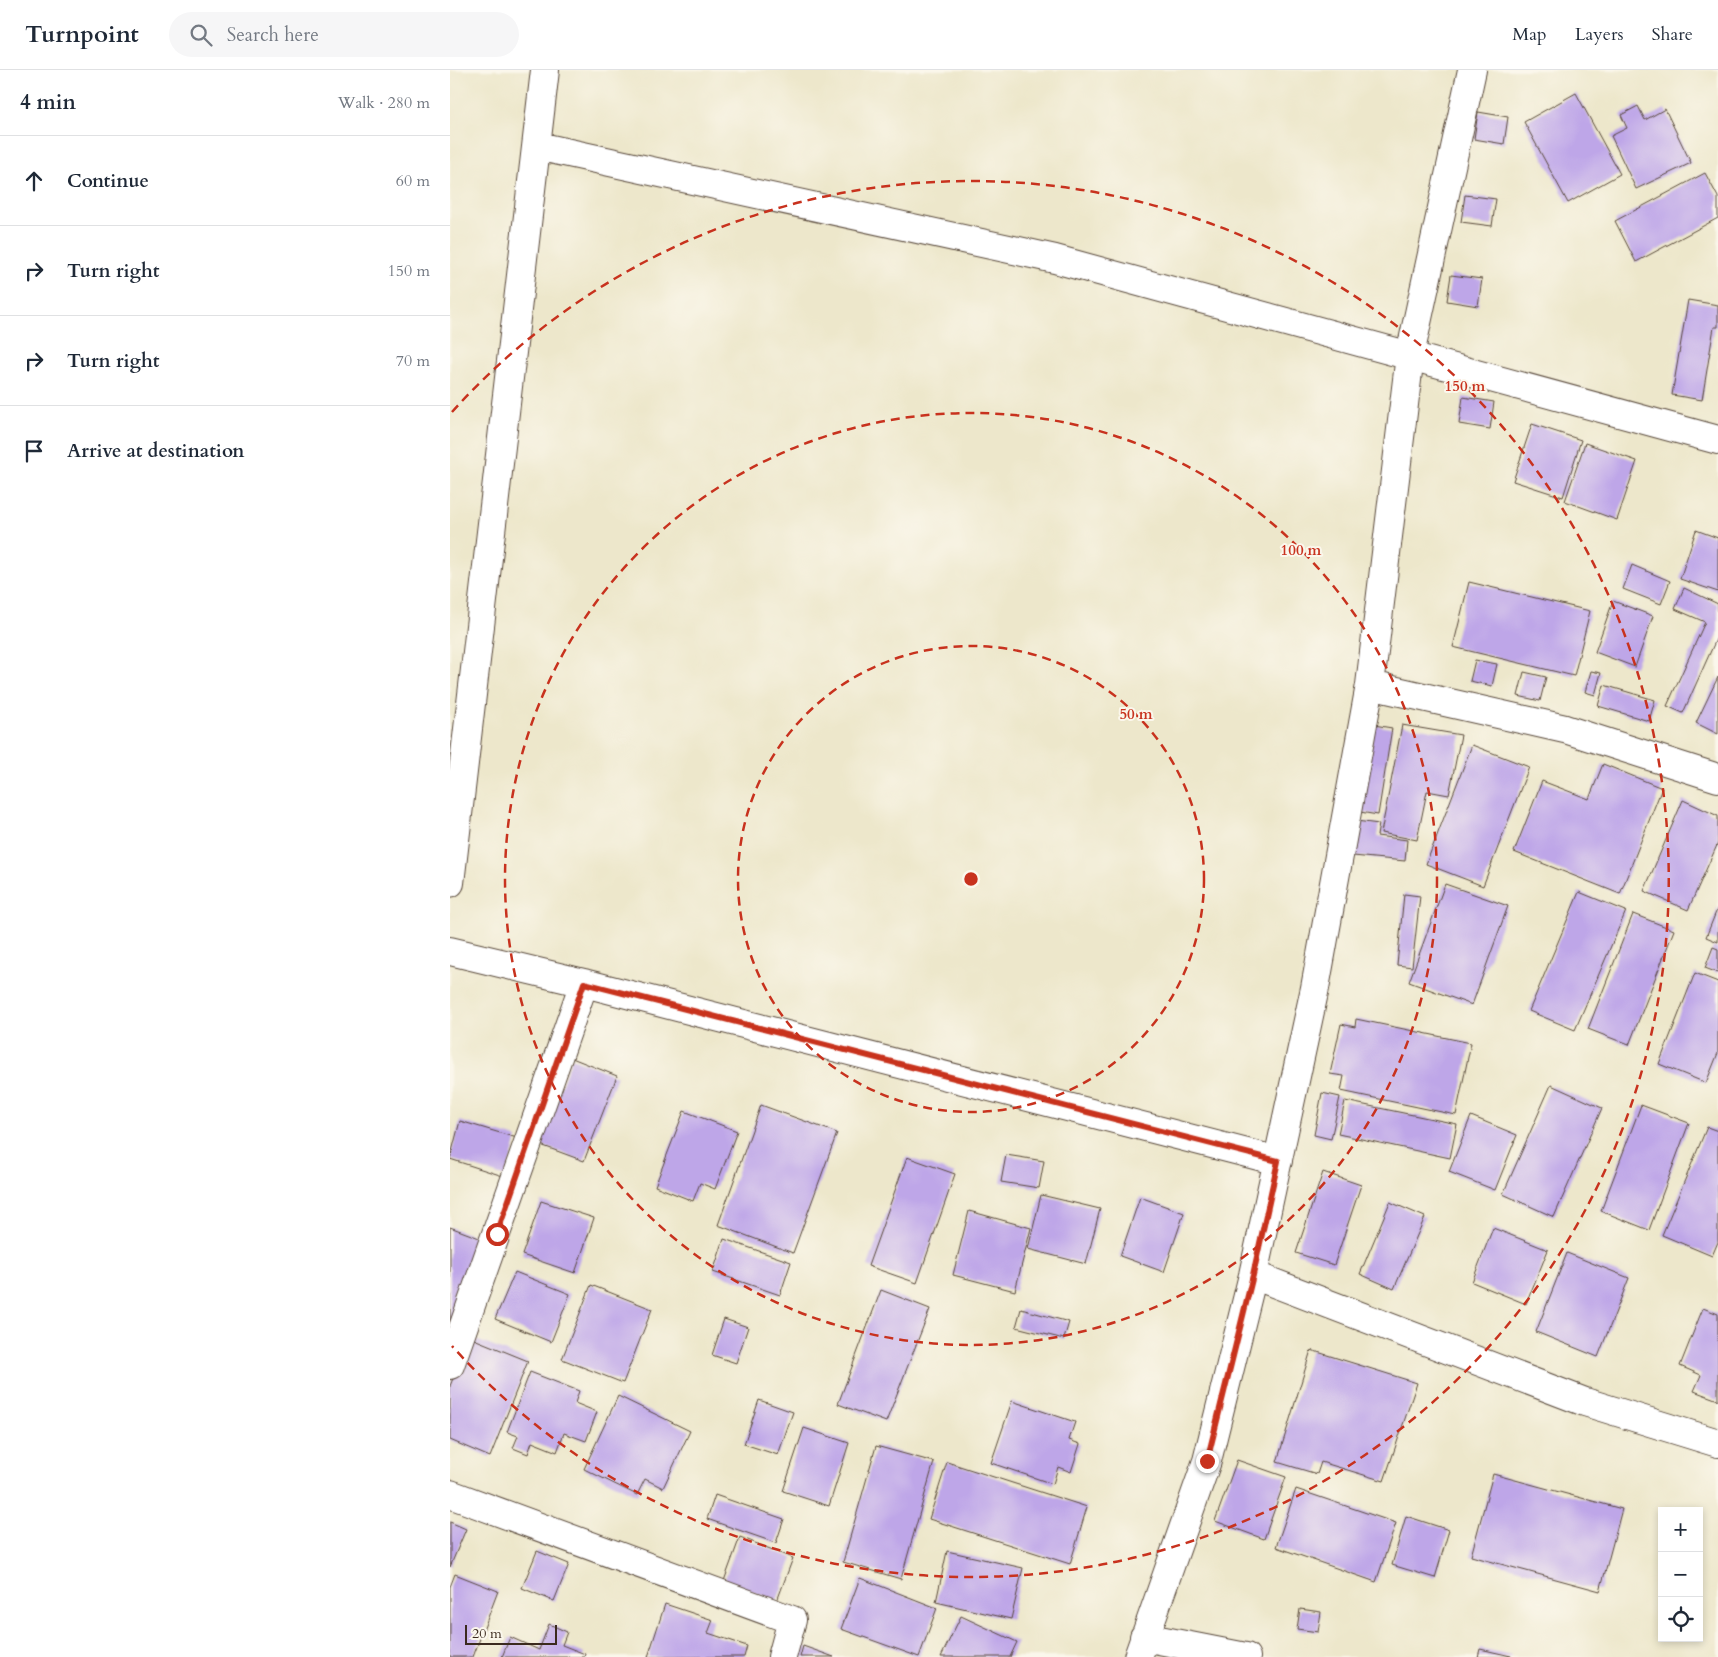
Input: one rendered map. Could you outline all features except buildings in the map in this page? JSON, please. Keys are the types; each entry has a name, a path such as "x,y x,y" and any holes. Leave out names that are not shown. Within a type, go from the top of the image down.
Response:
{"street":[{"path":"450,883 538,146 545,70"},
{"path":"1246,1657 1141,1647 1207,1461 1253,1275 1315,988 1370,685 1410,355 1472,70"},
{"path":"538,146 1055,259 1718,440"},
{"path":"1370,685 1566,729 1718,778"},
{"path":"450,951 584,983 1278,1161"},
{"path":"450,1365 584,983"},
{"path":"1253,1275 1585,1402 1718,1443"},
{"path":"450,1494 792,1620 782,1657"}],"route":[{"path":"497,1234 584,983 1278,1161 1253,1275 1207,1461"}]}
